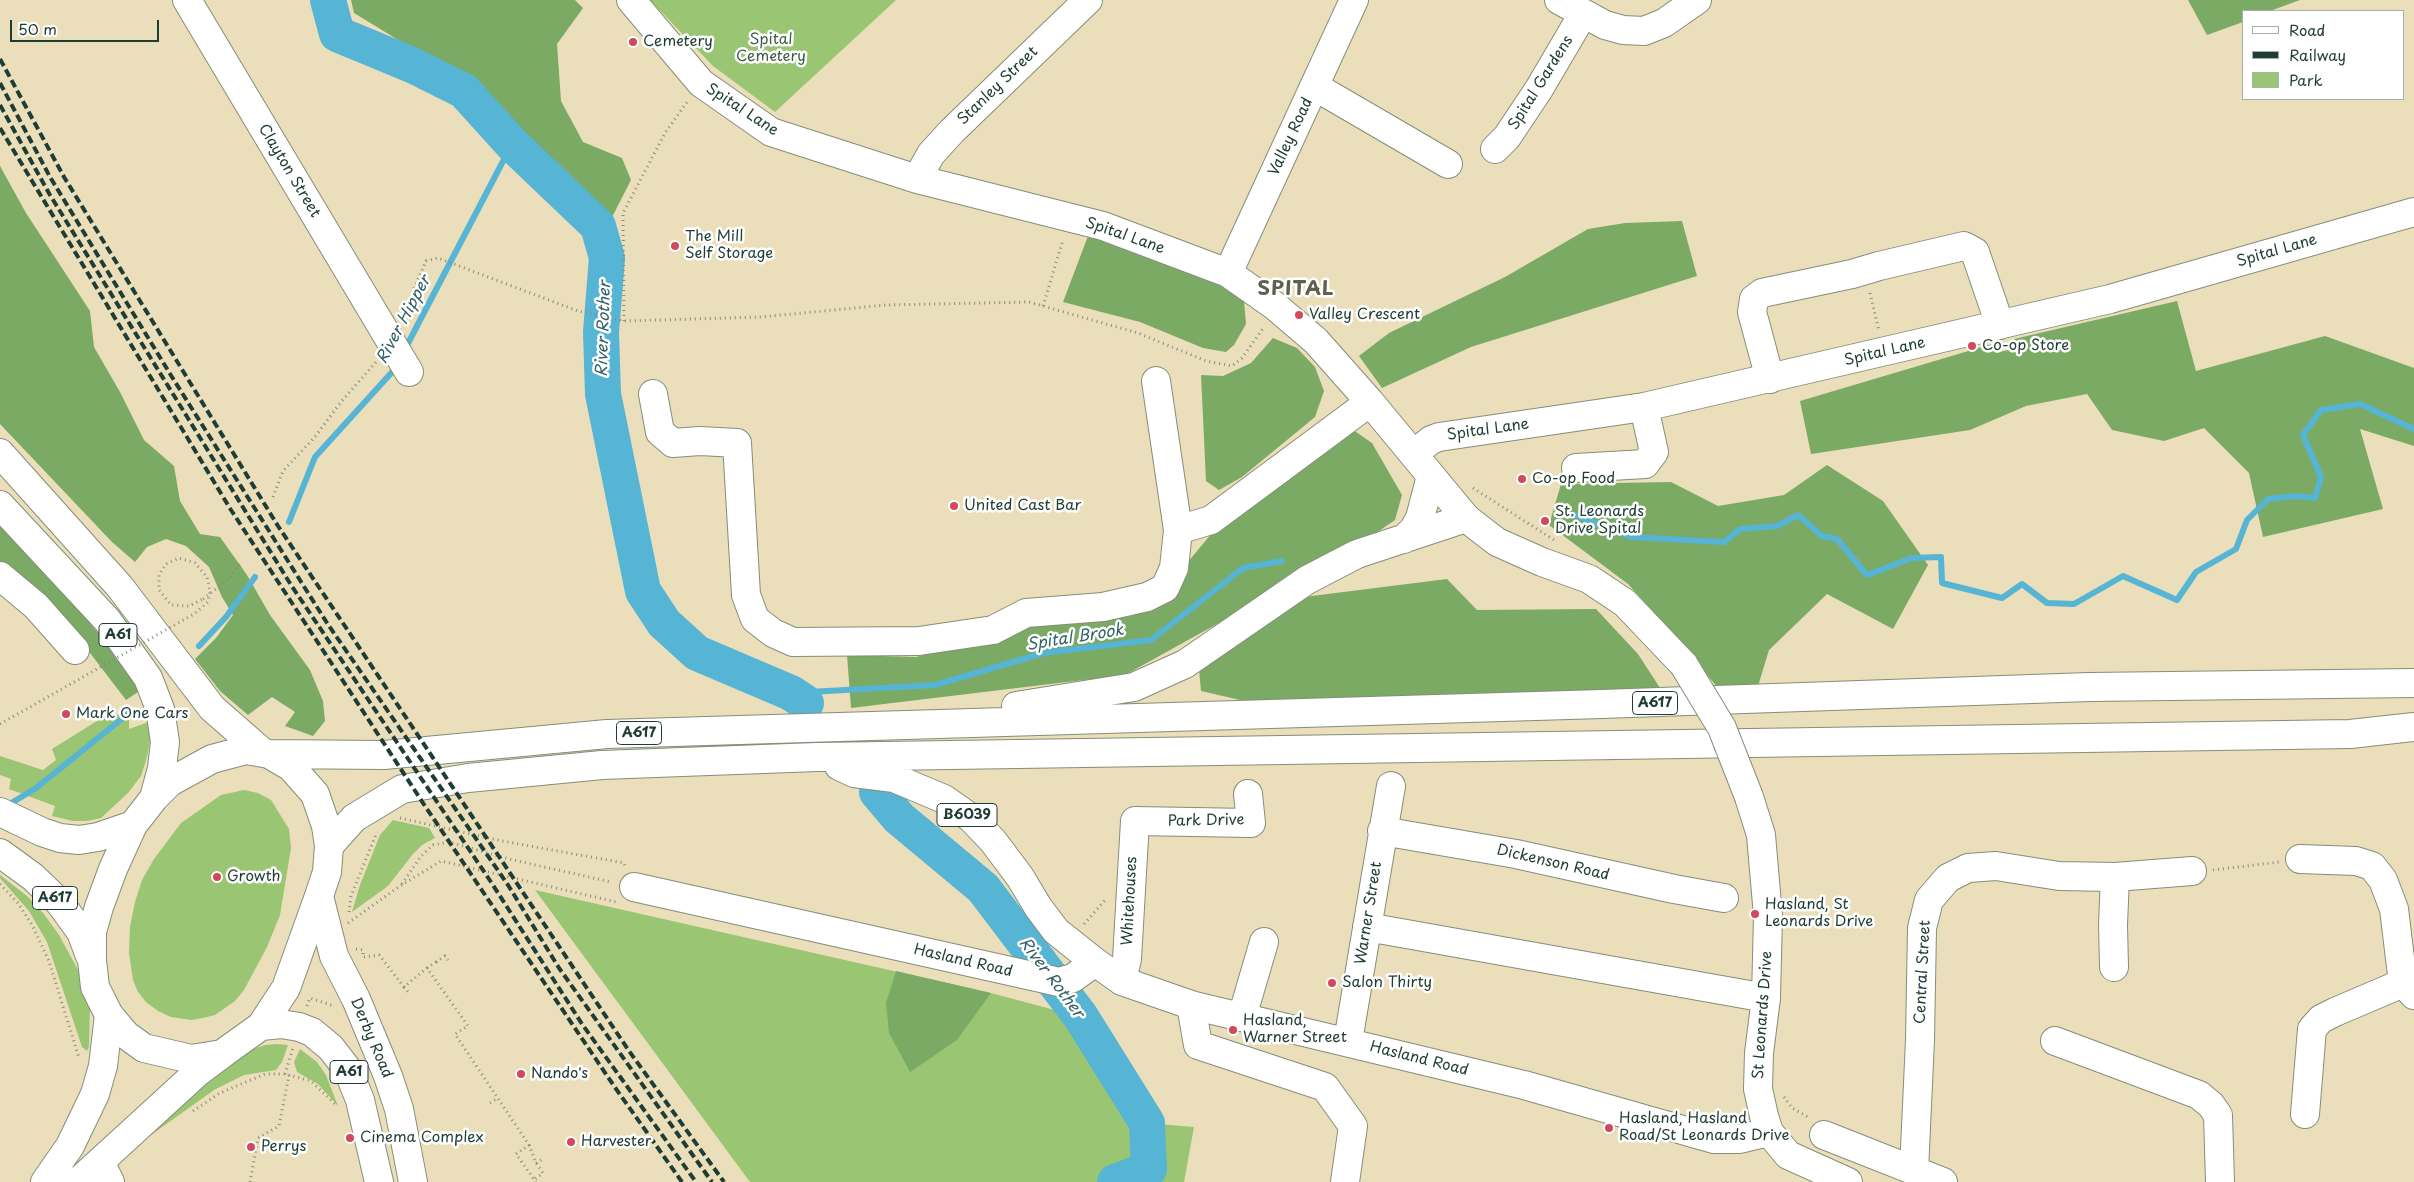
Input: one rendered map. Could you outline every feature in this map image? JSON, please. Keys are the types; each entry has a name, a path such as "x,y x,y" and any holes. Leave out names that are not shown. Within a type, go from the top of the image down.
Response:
{"main road":[{"name":"Clayton Street","path":"187,0 409,372"},
{"name":"Spital Lane","path":"631,0 701,83 772,132 917,179 1111,229 1228,274 1275,306 1316,341 1414,454 1431,440 1439,437 1644,408 2110,299 2414,212"},
{"name":"Stanley Street","path":"917,179 931,154 952,131 1088,0"},
{"name":"Valley Road","path":"1228,274 1354,0"},
{"path":"1559,0 1604,24 1623,30 1644,31 1664,23 1698,0"},
{"name":"Spital Gardens","path":"1495,149 1507,137 1539,89 1583,14"},
{"path":"1314,86 1448,164"},
{"path":"1770,379 1752,312 1754,299 1762,293 1799,286 1964,246 1976,252 2000,325"},
{"path":"653,394 660,432 673,443 700,441 737,443 746,595 755,619 773,633 793,642 919,641 992,630 1026,613 1103,607 1147,597 1165,588 1174,568 1178,530 1156,381"},
{"path":"1178,530 1211,520 1370,402"},
{"path":"1576,468 1645,464 1654,452 1644,408"},
{"name":"A61","path":"0,453 120,587 212,708 265,752"},
{"name":"St Leonards Drive","path":"1414,454 1466,518 1497,542 1542,562 1589,579 1625,603 1684,665 1722,728 1749,797 1761,835 1766,875 1768,916 1766,998 1758,1053 1758,1089 1769,1132"},
{"path":"1404,539 1414,529 1420,518 1431,476"},
{"name":"A61","path":"0,505 107,620 148,678 160,709 165,742 162,768 154,798"},
{"path":"896,725 1134,687 1185,664 1307,580 1357,554 1466,518"},
{"path":"0,576 36,606 75,650"},
{"name":"A617","path":"265,752 384,755 607,734 1602,704 2089,687 2414,683"},
{"name":"A617","path":"329,846 354,818 372,805 402,789 468,778 602,765 816,757 2340,734 2414,727"},
{"path":"74,1182 105,1172 198,1072 261,1026 286,988 319,896 326,872 329,846 326,826 315,794 291,767 265,752 234,752 212,759 170,782 154,798 133,825 113,869 92,932 92,960 95,987 109,1015 126,1035 144,1048 191,1059 222,1054"},
{"name":"B6039","path":"816,757 854,773 894,778 944,799 971,818 992,840 1020,876 1038,907 1056,931 1067,942 1095,962"},
{"name":"Warner Street","path":"1348,1041 1391,786"},
{"name":"Park Drive","path":"1135,821 1250,823 1248,794"},
{"path":"6,815 60,838 79,840 117,832 133,825"},
{"name":"Whitehouses","path":"1122,981 1127,959 1135,821"},
{"name":"Dickenson Road","path":"1382,831 1516,854 1674,889 1724,898"},
{"name":"A617","path":"0,853 33,877 60,903 81,932 92,960"},
{"path":"2300,859 2382,861 2383,880 2394,910 2409,989 2335,1012 2321,1019 2312,1029 2305,1114"},
{"name":"Central Street","path":"1897,1172 1920,1040 1922,928 1929,900 1948,878 1968,868 1996,866 2059,876 2115,877 2192,871"},
{"path":"2114,967 2115,877"},
{"name":"Hasland Road","path":"634,887 1059,982 1073,978 1095,962 1122,981 1191,1005 1348,1041 1524,1085 1714,1139 1740,1139 1769,1132"},
{"name":"Derby Road","path":"319,896 334,956 356,999 388,1076 399,1109 413,1182"},
{"path":"1367,927 1766,998"},
{"path":"1242,1017 1264,942"},
{"path":"1191,1005 1198,1046 1325,1087 1352,1126 1346,1182"},
{"path":"45,1182 70,1146 95,1094 104,1066 109,1015"},
{"name":"A61","path":"261,1026 281,1024 312,1032 331,1048 342,1062 348,1070 360,1100 379,1182"},
{"path":"2055,1041 2199,1095 2211,1105 2218,1115 2220,1182"},
{"path":"1769,1132 1788,1155 1838,1180"},
{"path":"1824,1135 1897,1172 1943,1182"}],"path":[{"path":"624,321 623,213 665,133 701,83"},
{"path":"1043,306 1070,218"},
{"path":"273,498 283,471 314,438 390,341 426,261 438,258 578,311 624,321 762,317 886,305 1029,302 1138,333 1206,361 1232,366 1242,358 1275,306"},
{"path":"1864,270 1884,352"},
{"path":"1471,486 1559,543"},
{"path":"0,724 194,614 208,602 210,591 208,577 195,562 179,558 166,564 159,575 159,590 171,605 190,606 203,599 230,578 241,562"},
{"path":"392,818 624,863 634,887"},
{"path":"380,828 366,856 351,896 347,924 400,886 441,861 620,903 634,887"},
{"path":"400,886 421,856 433,845 449,842 509,859 634,887"},
{"path":"2192,871 2262,865 2300,859"},
{"path":"1067,942 1115,889 1131,876"},
{"path":"0,884 32,925 49,961 80,1061"},
{"path":"363,950 363,957 379,955 408,992"},
{"path":"404,987 435,961 445,956 448,960"},
{"path":"427,968 468,1026 455,1034 529,1145 536,1163 543,1173 535,1181 516,1154 529,1145"},
{"path":"190,1113 220,1092 265,1074 289,1075 311,1081 330,1097 340,1111"},
{"path":"250,1182 258,1138 279,1126 289,1075"},
{"path":"1783,1095 1792,1108 1816,1121 1824,1135"},
{"path":"490,1103 498,1098"},
{"path":"536,1163 543,1159"}],"green space":[{"path":"351,0 575,0 583,8 557,44 561,101 583,142 622,158 631,180 607,227 506,127 473,90 436,63 354,13"},
{"name":"Spital Cemetery","path":"650,0 896,0 775,112 713,66"},
{"path":"2188,0 2300,0 2273,10 2242,10 2242,22 2207,35"},
{"path":"0,166 26,213 90,311 94,347 120,392 144,440 174,466 180,501 200,534 220,537 247,575 270,615 310,670 323,701 325,721 313,736 285,726 295,712 272,697 248,715 220,691 195,659 216,638 233,615 222,597 209,567 186,546 166,539 147,547 135,562 112,542 0,424"},
{"path":"1682,221 1697,276 1471,347 1382,388 1359,356 1389,333 1505,277 1588,229 1625,223"},
{"path":"1088,236 1219,285 1244,301 1246,324 1234,345 1226,352 1203,348 1140,322 1063,302"},
{"path":"2177,301 2196,371 2325,336 2414,368 2414,446 2360,429 2383,509 2263,537 2249,473 2204,428 2164,441 2112,430 2087,394 2026,406 1970,430 1811,454 1800,401 1992,344 1999,352 2014,349 2014,339"},
{"path":"1273,338 1297,348 1315,367 1324,391 1315,417 1242,477 1219,490 1206,481 1201,375 1223,376 1251,363"},
{"path":"1349,427 1372,443 1402,495 1395,520 1373,535 1244,609 1125,675 851,708 847,655 916,657 1040,624 1148,610 1212,533"},
{"path":"1827,465 1883,501 1928,565 1893,629 1827,594 1769,650 1758,686 1718,688 1669,629 1628,584 1549,525 1561,484 1671,482 1718,506 1784,495"},
{"path":"0,521 63,591 132,674 141,690 126,700 61,615 0,565"},
{"path":"1447,579 1477,610 1596,609 1638,654 1662,691 1249,702 1201,691 1199,669 1296,598"},
{"path":"129,713 129,729 149,722 150,740 147,757 141,776 128,793 101,818 73,821 52,816 55,806 9,789 11,779 0,775 0,756 43,770 56,760 52,749 105,716"},
{"path":"244,790 258,793 271,800 289,829 291,848 280,915 267,947 244,990 235,1001 215,1015 203,1018 191,1020 171,1017 158,1011 146,1002 138,992 133,980 129,953 130,927 142,880 154,859 181,823 221,795"},
{"path":"393,820 429,828 435,838 422,845 413,854 388,886 352,912 360,885 380,835"},
{"path":"0,875 27,896 43,913 59,935 77,968 90,1004 89,1047 87,1051 82,1047 47,942 29,911 0,878"},
{"path":"535,890 991,993 1081,1017 1147,1123 1194,1127 1184,1182 750,1182"},
{"path":"896,971 991,993 957,1040 910,1072 889,1033 886,1003"},
{"path":"265,1045 288,1045 282,1062 276,1070 244,1075 214,1090 151,1135 146,1130 188,1093 251,1050"},
{"path":"300,1049 317,1062 326,1075 338,1106 318,1084 297,1072 294,1062"}],"waterway":[{"name":"River Rother","path":"328,0 337,34 412,65 464,91 512,144 598,226 607,258 601,332 603,394 643,591 664,623 697,653 791,693 806,703"},
{"name":"River Hipper","path":"404,351 512,144"},
{"name":"River Hipper","path":"289,522 315,457 393,371 397,364"},
{"name":"Spital Brook","path":"1575,515 1631,537 1724,542 1740,529 1777,526 1798,515 1822,536 1837,539 1867,575 1912,558 1941,557 1942,583 2002,598 2022,584 2047,603 2074,604 2123,576 2177,600 2196,572 2236,549 2247,520 2268,499 2295,496 2315,498 2321,477 2303,435 2321,410 2360,404 2414,429"},
{"name":"Spital Brook","path":"791,693 935,685 1044,653 1151,640 1243,568 1282,561"},
{"name":"River Hipper","path":"199,646 226,617 255,577"},
{"name":"River Hipper","path":"5,807 36,788 129,713"},
{"name":"River Rother","path":"877,792 899,818 983,888 1081,1017 1147,1123 1149,1169 1115,1182"}],"railway":[{"path":"0,59 64,177 278,526 629,1051 724,1182"},
{"path":"0,83 50,177 172,377 327,623 508,885 559,968 712,1182"},
{"path":"0,105 50,195 291,585 491,882 582,1024 696,1182"},
{"path":"0,128 231,510 425,806 614,1086 682,1182"}],"place":[{"name":"Cemetery","path":"633,42"},
{"name":"The Mill Self Storage","path":"675,246"},
{"name":"Valley Crescent","path":"1299,315"},
{"name":"Co-op Store","path":"1972,346"},
{"name":"Co-op Food","path":"1522,479"},
{"name":"United Cast Bar","path":"954,506"},
{"name":"St. Leonards Drive Spital","path":"1545,521"},
{"name":"Mark One Cars","path":"66,714"},
{"name":"Growth","path":"217,877"},
{"name":"Hasland, St Leonards Drive","path":"1755,914"},
{"name":"Salon Thirty","path":"1332,983"},
{"name":"Hasland, Warner Street","path":"1233,1030"},
{"name":"Nando's","path":"521,1074"},
{"name":"Hasland, Hasland Road/St Leonards Drive","path":"1609,1128"},
{"name":"Cinema Complex","path":"350,1138"},
{"name":"Harvester","path":"571,1142"},
{"name":"Perrys","path":"251,1147"}],"district":[{"name":"SPITAL","path":"1296,289"}]}
